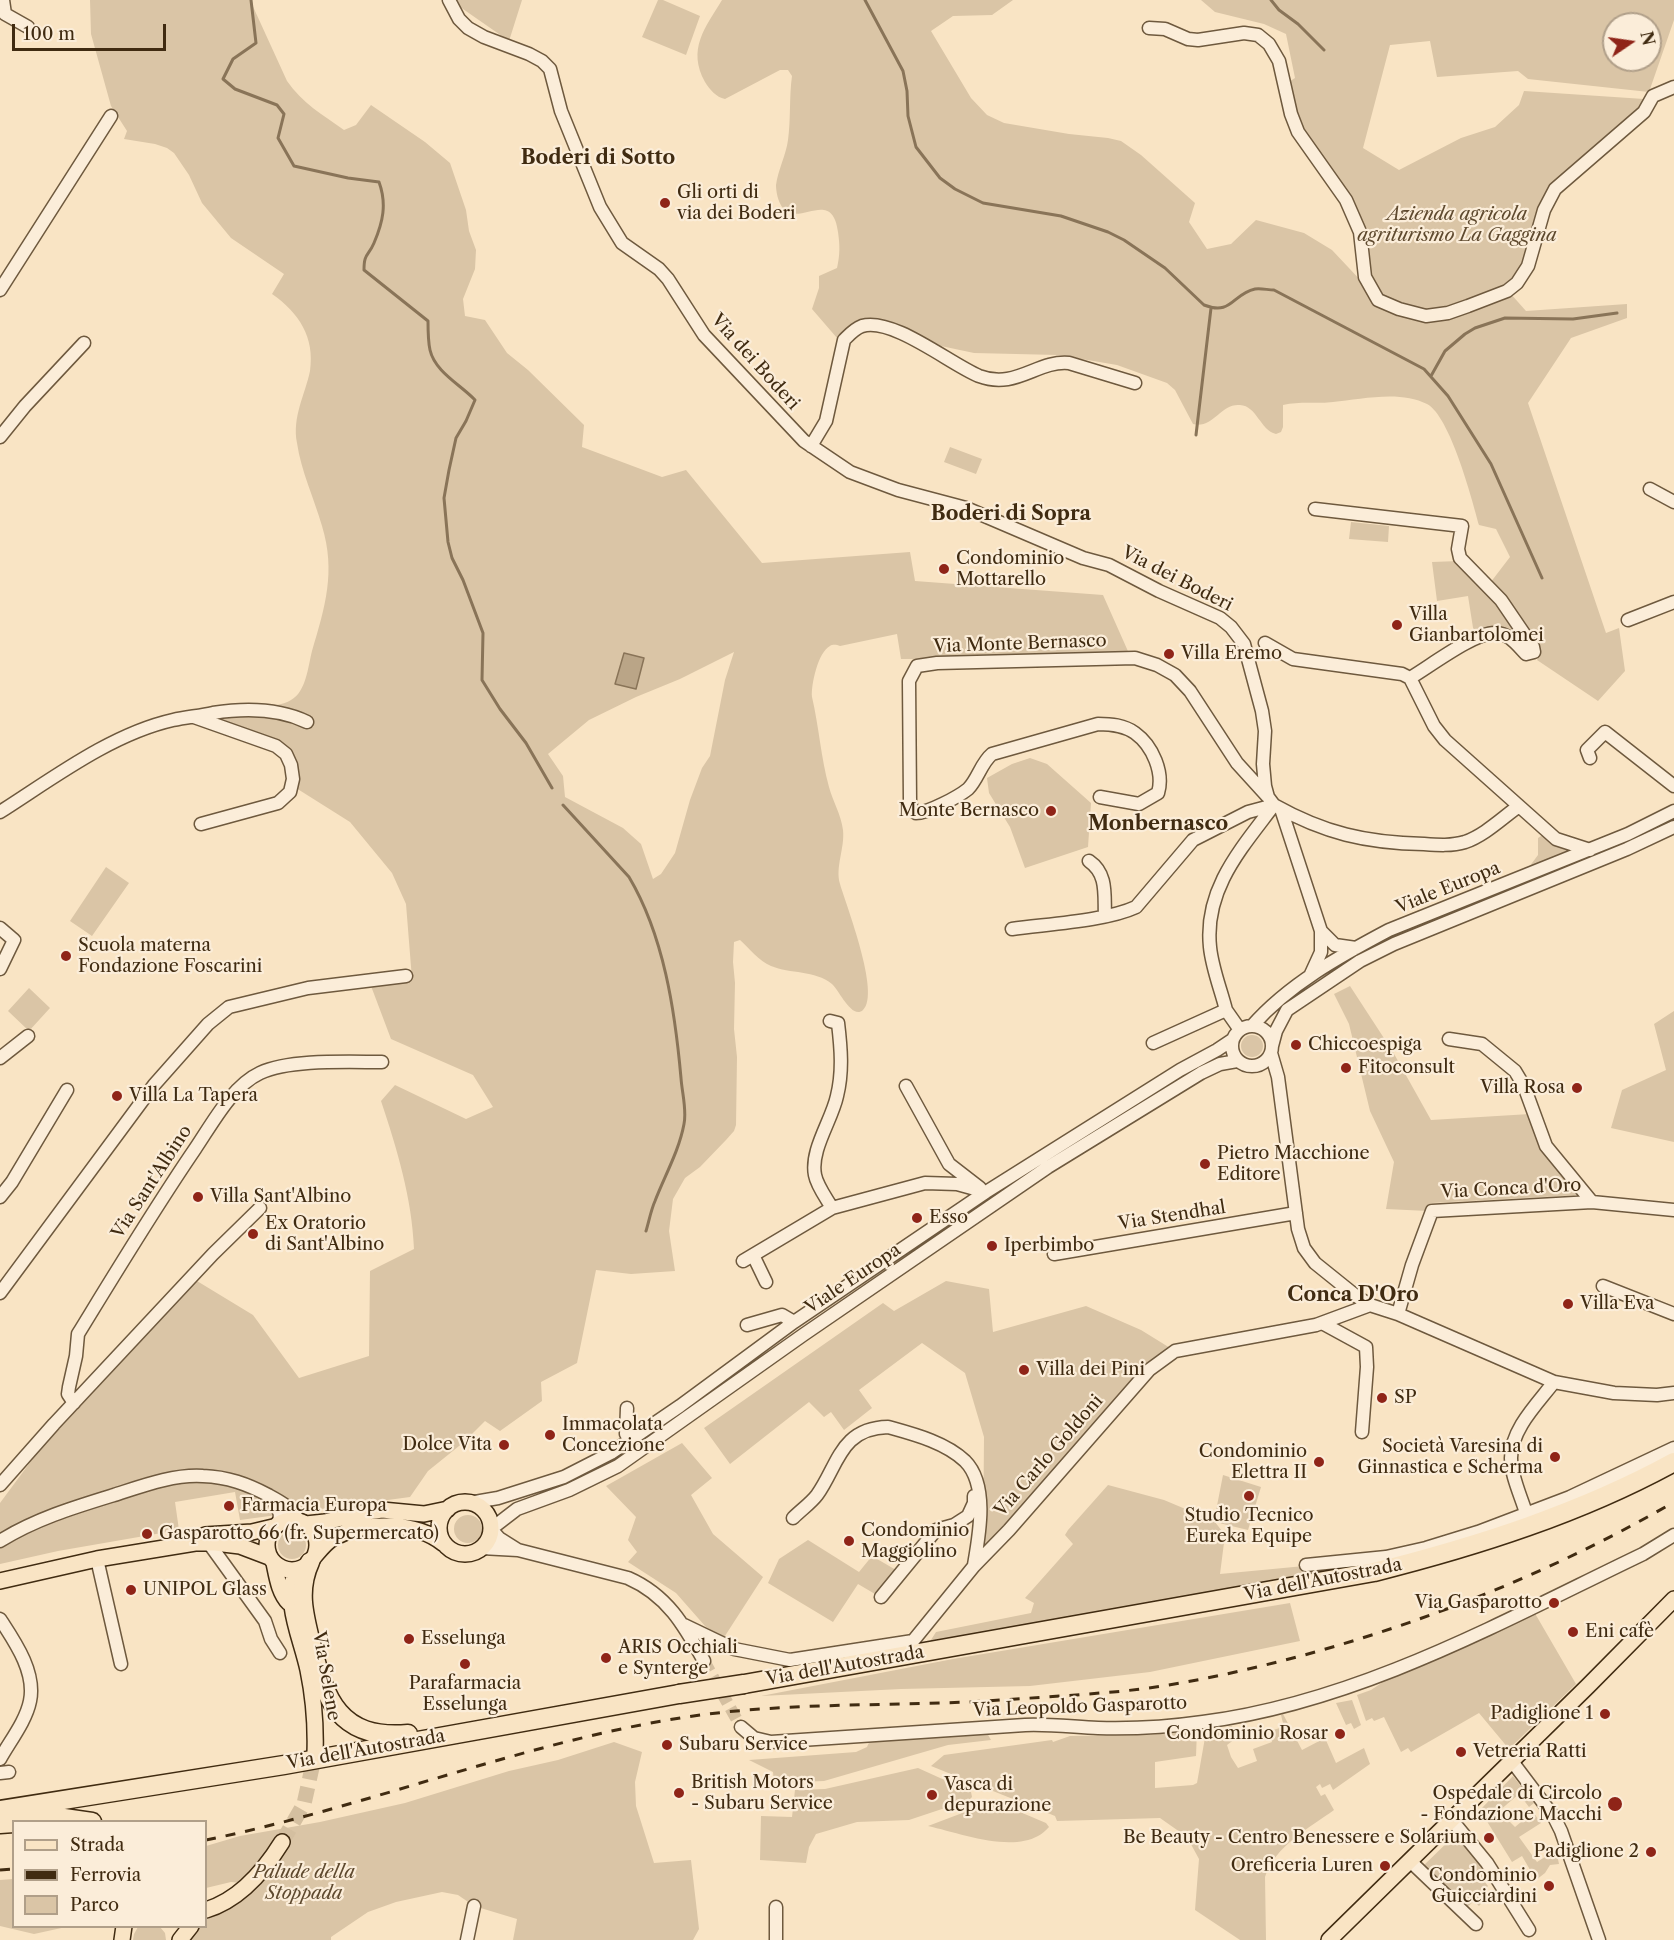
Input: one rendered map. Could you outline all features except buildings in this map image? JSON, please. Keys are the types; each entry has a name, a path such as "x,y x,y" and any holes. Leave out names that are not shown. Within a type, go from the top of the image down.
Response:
{"highway":[{"name":"Via dell'Autostrada","path":"0,1810 284,1765 1374,1572 1454,1551 1528,1526 1596,1499 1674,1462"},
{"path":"307,1563 302,1588 303,1612 322,1683 332,1704 347,1721 363,1729 387,1735 492,1720 523,1722"},
{"path":"36,1820 64,1818 83,1820"}],"main road":[{"path":"0,1581 97,1559 208,1542 248,1548 272,1560 281,1568 307,1563 331,1539 366,1528 394,1527 418,1530 429,1534 458,1554 466,1554 481,1548 486,1543 491,1529 487,1515 482,1509 461,1502 448,1509 424,1514 382,1510 353,1514 325,1522 286,1520 252,1532 213,1533 156,1542 110,1553 97,1559"},
{"path":"445,1545 439,1530 442,1515 448,1509"},
{"path":"302,1522 311,1529 317,1543 307,1563"},
{"path":"272,1560 267,1541 276,1525"},
{"name":"Via Selene","path":"272,1560 285,1599 291,1605"},
{"name":"Via Selene","path":"307,1563 291,1589 291,1605 313,1697 316,1720 315,1754"},
{"path":"1338,1937 1451,1819 1674,1599"},
{"path":"207,1911 223,1903 246,1887 260,1873 282,1842"},
{"path":"178,1940 189,1928"}],"street":[{"path":"3,0 5,14 28,27"},
{"name":"Via dei Boderi","path":"449,0 459,19 468,28 484,37 529,54 542,61 550,69 561,111 600,207 622,243 668,279 704,336 783,420 811,446 850,472 869,480 966,508 1083,558 1124,571 1159,591 1220,618 1231,627 1244,644 1262,711 1265,732 1263,772 1274,803"},
{"path":"1149,28 1165,29 1188,39 1198,40 1244,33 1258,35 1269,44 1279,61 1291,114 1298,132 1346,200 1360,232 1365,277 1378,300 1399,309 1426,316 1448,313 1468,306 1507,291 1517,283 1528,266 1544,210 1555,189 1644,112 1653,96 1674,87"},
{"path":"0,290 111,116"},
{"name":"Via dei Boderi","path":"811,446 826,421 844,340 861,327 874,325 899,332 981,376 1007,380 1058,362 1135,383"},
{"path":"0,437 25,406 84,343"},
{"path":"1650,489 1674,502"},
{"path":"1315,509 1462,526 1458,549 1460,558 1501,600 1533,647 1534,652 1526,654 1510,638 1497,633 1478,636 1410,678"},
{"path":"1628,620 1674,602"},
{"path":"1265,643 1293,659 1402,674 1410,678 1434,726 1445,740 1556,839 1590,850"},
{"name":"Via Monte Bernasco","path":"1100,797 1139,804 1158,793 1161,782 1158,767 1147,746 1136,733 1114,724 1098,724 993,754 985,760 968,788 931,811 916,813 912,810 910,801 909,767 909,681 912,673 917,666 950,663 1135,658 1157,665 1175,675 1190,691 1237,763 1274,803 1321,931 1321,952 1310,977"},
{"path":"0,812 78,762 129,735 172,720 231,711 270,711 290,714 307,722"},
{"path":"193,717 276,746 286,754 293,778 290,792 278,803 201,824"},
{"path":"1590,758 1588,747 1605,732 1674,786"},
{"path":"1012,929 1126,912 1136,907 1194,840 1248,812 1274,803 1341,834 1364,840 1388,844 1450,845 1466,842 1519,806"},
{"path":"1241,1032 1226,1010 1210,949 1209,921 1216,893 1233,860 1274,803"},
{"name":"Viale Europa","path":"469,1503 498,1498 564,1477 631,1441 794,1322 986,1192 1179,1070 1217,1050 1286,992 1356,948 1389,930 1590,850 1674,811"},
{"name":"Viale Europa","path":"491,1529 520,1507 569,1490 618,1466 1047,1167 1160,1098 1211,1068 1238,1061 1247,1066 1258,1066 1268,1059 1276,1031 1287,1010 1360,961 1394,944 1627,849 1674,827"},
{"path":"1089,861 1097,867 1103,879 1105,916"},
{"path":"0,928 14,940 0,969"},
{"path":"1321,931 1335,945 1356,948"},
{"path":"0,1293 154,1085 208,1024 229,1007 308,988 406,976"},
{"path":"1153,1043 1226,1010"},
{"path":"830,1022 838,1023 842,1062 837,1097 821,1137 815,1162 815,1176 832,1208"},
{"path":"1241,1032 1263,1030 1268,1034 1277,1071 1296,1213 1301,1238 1309,1257 1370,1305 1398,1314 1554,1382 1614,1393 1657,1395 1674,1393"},
{"path":"1238,1061 1232,1051 1241,1032"},
{"path":"0,1058 28,1036"},
{"path":"1449,1039 1482,1044 1515,1071 1524,1086 1546,1146 1592,1202 1674,1210"},
{"name":"Via Sant'Albino","path":"74,1403 68,1394 78,1334 165,1193 224,1106 246,1082 260,1073 284,1066 382,1062"},
{"path":"1258,1066 1270,1076 1279,1090"},
{"path":"906,1086 949,1164 986,1192"},
{"path":"0,1197 12,1182 67,1090"},
{"path":"766,1282 748,1258 832,1208 925,1183 957,1184 986,1192"},
{"name":"Via Conca d'Oro","path":"1398,1314 1412,1264 1432,1211 1592,1202"},
{"path":"0,1485 213,1254 260,1208"},
{"name":"Via Stendhal","path":"1054,1254 1296,1213"},
{"path":"1604,1286 1674,1314"},
{"name":"Via Carlo Goldoni","path":"684,1625 734,1649 790,1660 913,1641 974,1566 1009,1530 1149,1370 1175,1351 1322,1323 1370,1305"},
{"name":"Viale Europa","path":"747,1325 782,1315 794,1322"},
{"path":"1322,1323 1366,1347 1367,1367 1362,1432"},
{"path":"1526,1513 1510,1460 1512,1444 1522,1424 1554,1382"},
{"path":"627,1408 626,1434 631,1441"},
{"name":"Via Carlo Goldoni","path":"793,1518 817,1495 838,1454 846,1445 864,1432 888,1426 942,1446 965,1462 978,1485 981,1530 974,1566"},
{"path":"1306,1565 1386,1557 1426,1548 1478,1532 1570,1497 1674,1448"},
{"name":"Via Carlo Goldoni","path":"881,1597 936,1530 954,1525 968,1516 974,1503 970,1471"},
{"path":"0,1541 27,1525 75,1507 144,1485 201,1476 231,1479 246,1484 289,1507 302,1522"},
{"path":"273,1498 280,1514 276,1525"},
{"path":"491,1529 499,1538 518,1550"},
{"name":"Via Leopoldo Gasparotto","path":"741,1727 754,1738 771,1742 1048,1724 1099,1728 1147,1727 1230,1718 1309,1698 1396,1670 1439,1652 1643,1554 1674,1534"},
{"path":"208,1542 265,1621 271,1639 280,1653"},
{"path":"221,1562 221,1551 226,1544"},
{"name":"Via Leopoldo Gasparotto","path":"1643,1554 1674,1544"},
{"path":"481,1548 518,1550 620,1576 642,1584 656,1594 684,1625 704,1661"},
{"path":"97,1559 121,1664"},
{"path":"0,1619 27,1667 31,1688 30,1702 24,1717 0,1759"},
{"path":"1511,1760 1554,1817 1568,1850 1599,1940"},
{"path":"1451,1819 1487,1863 1529,1930"},
{"path":"1568,1850 1576,1898 1591,1940"},
{"path":"1410,1861 1476,1924"},
{"path":"467,1940 474,1906"},
{"path":"776,1907 776,1940"}],"green space":[{"path":"90,0 250,0 287,81 313,108 344,130 356,125 371,105 425,142 450,163 466,210 469,231 476,250 475,269 463,299 465,316 485,320 507,353 528,370 584,425 582,447 662,477 686,470 762,563 910,552 915,581 1103,595 1131,658 901,659 897,634 840,646 832,645 826,649 816,669 812,697 826,776 842,824 839,878 865,969 868,987 867,1001 863,1010 854,1011 832,984 818,976 771,966 758,958 740,940 734,942 734,1029 737,1057 734,1131 700,1167 685,1178 673,1199 669,1231 675,1271 631,1274 596,1270 577,1363 541,1382 542,1401 500,1431 485,1421 464,1442 428,1471 410,1497 240,1520 235,1492 175,1502 179,1530 58,1551 0,1564 0,1503 37,1453 197,1281 253,1315 299,1378 369,1356 370,1271 414,1249 407,1192 381,1101 395,1085 466,1119 493,1107 473,1075 391,1039 371,986 412,979 406,904 392,873 350,822 296,788 296,763 219,721 219,717 281,704 296,696 306,678 325,604 328,574 326,543 301,464 296,433 298,415 310,371 310,347 297,318 282,301 272,294 284,274 231,238 202,203 189,175 174,153 155,144 124,139 127,131 111,106 91,34","holes":["734,652 725,680 710,756 702,768 690,800 675,853 661,874 653,879 641,844 623,828 565,797 563,776 548,754 589,720"]},
{"path":"450,0 522,0 509,41"},
{"path":"658,0 700,16 686,55 642,37"},
{"name":"Azienda agricola agriturismo La Gaggina","path":"722,0 1013,0 992,15 953,16 931,31 971,98 987,115 1004,123 1121,141 1141,155 1195,203 1189,222 1207,249 1231,244 1256,220 1304,233 1332,250 1364,284 1368,276 1363,230 1299,128 1287,83 1295,78 1286,34 1264,24 1215,12 1201,0 1674,0 1674,20 1662,55 1662,12 1602,12 1602,72 1656,72 1649,92 1528,79 1518,71 1437,77 1430,41 1390,45 1363,148 1399,170 1461,138 1495,127 1519,105 1524,91 1644,99 1646,105 1553,189 1526,265 1510,293 1526,311 1627,304 1627,318 1571,338 1528,403 1606,633 1619,628 1625,671 1598,701 1537,660 1540,654 1527,650 1512,635 1474,634 1468,596 1437,601 1432,562 1459,561 1487,587 1510,557 1496,529 1479,525 1466,478 1452,441 1436,412 1427,404 1393,396 1283,405 1283,427 1281,432 1276,434 1266,428 1251,409 1240,405 1227,408 1206,423 1193,424 1175,390 1167,383 1117,365 1058,355 974,353 941,346 891,322 871,321 840,339 837,338 812,309 819,288 819,276 837,268 839,246 835,219 829,212 822,210 789,213 779,202 777,193 777,179 788,140 792,76 788,70 780,70 725,99 719,97 709,88 700,70 698,49 704,30"},
{"path":"950,447 982,459 976,474 944,462"},
{"path":"1351,522 1389,526 1388,542 1349,539"},
{"path":"1030,758 1047,764 1091,803 1088,847 1025,868 1010,827 989,793 987,778 1012,764"},
{"path":"1544,834 1569,848 1569,852 1529,867 1538,855 1538,838"},
{"path":"106,867 129,883 92,936 70,921"},
{"path":"1350,986 1393,1052 1431,1120 1530,1114 1579,1195 1431,1203 1428,1211 1386,1209 1394,1162 1370,1111 1349,1024 1334,994"},
{"path":"29,988 50,1008 29,1031 8,1011"},
{"path":"1674,1011 1674,1142 1611,1128 1622,1090 1666,1070 1654,1024"},
{"path":"1248,1035 1256,1035 1263,1042 1263,1050 1256,1057 1248,1057 1241,1050 1241,1042"},
{"path":"946,1281 989,1289 993,1332 1086,1306 1141,1330 1175,1351 983,1556 984,1437 965,1373 922,1343 859,1390 872,1408 844,1430 831,1412 824,1417 809,1402 730,1464 704,1428 883,1303 894,1311"},
{"path":"682,1443 712,1478 691,1495 713,1534 763,1577 723,1639 705,1626 676,1593 628,1562 637,1552 628,1540 636,1517 606,1486"},
{"path":"1223,1475 1261,1487 1248,1530 1215,1522 1225,1535 1220,1574 1357,1561 1358,1568 929,1643 936,1632 1031,1613 1034,1603 1025,1598 1073,1544 1065,1535 1108,1485 1164,1500 1214,1521"},
{"path":"468,1515 478,1519 482,1529 478,1539 468,1543 458,1539 454,1529 458,1519"},
{"path":"292,1531 302,1535 306,1545 302,1555 292,1559 282,1555 278,1545 282,1535"},
{"path":"808,1540 859,1572 872,1556 896,1570 875,1594 858,1584 833,1622 768,1583 779,1559"},
{"path":"1290,1603 1300,1641 1150,1672 1030,1686 761,1696 953,1659"},
{"path":"1533,1610 1576,1684 1509,1749 1479,1713 1411,1752 1408,1748 1401,1752 1384,1717 1366,1721 1357,1695 1371,1690 1389,1678 1449,1653"},
{"path":"1352,1700 1361,1725 1354,1729 1351,1723 1346,1725 1336,1703"},
{"path":"1283,1714 1302,1750 1325,1738 1336,1763 1364,1748 1370,1764 1333,1790 1330,1784 1322,1788 1320,1784 1316,1787 1321,1796 1325,1794 1334,1810 1294,1839 1276,1856 1270,1866 1265,1877 1266,1940 1240,1940 1195,1910 1199,1859 1187,1837 1160,1818 1057,1821 1055,1816 931,1766 944,1755 1052,1740 1053,1742 1070,1736 1150,1735 1197,1730 1196,1756 1155,1762 1155,1788 1193,1785 1197,1783 1206,1732 1232,1726 1235,1739 1227,1745 1238,1768 1257,1761 1253,1749 1272,1742 1269,1731 1284,1727 1281,1715"},
{"path":"987,1733 991,1740 948,1745 824,1781 774,1783 773,1772 749,1760 856,1752 867,1747 870,1740"},
{"name":"Palude della Stoppada","path":"614,1742 642,1752 635,1782 636,1806 654,1863 691,1860 699,1929 693,1940 513,1940 517,1919 474,1906 458,1895 442,1892 396,1902 368,1912 331,1937 331,1940 174,1940 193,1928 207,1928 207,1919 216,1914 241,1883 231,1882 207,1888 207,1846 240,1836 320,1822 405,1803 509,1771 558,1760"},
{"path":"918,1768 971,1792 972,1797 909,1820 857,1822 816,1834 809,1847 806,1863 760,1860 761,1816 792,1817 795,1790 825,1789"},
{"path":"1513,1776 1534,1803 1529,1807 1519,1794 1499,1811 1515,1827 1533,1812 1541,1823 1519,1837 1537,1862 1556,1850 1559,1864 1550,1865 1545,1873 1536,1880 1522,1856 1512,1862 1480,1810"},
{"path":"994,1801 1046,1823 1049,1827 1038,1836 1026,1840 999,1842 928,1826"},
{"path":"1456,1834 1488,1872 1484,1881 1488,1886 1483,1891 1488,1896 1479,1906 1474,1901 1465,1909 1421,1868"},
{"path":"12,1879 12,1928 61,1928 34,1934 0,1926 0,1880"},
{"path":"137,1928 161,1928 165,1933 166,1940 133,1940"}],"shaded area":[{"path":"624,653 644,658 636,689 615,684"}],"waterway":[{"path":"251,0 256,43 233,59 223,79 235,89 277,105 284,114 278,138 294,166 348,178 379,182 383,198 382,220 366,258 364,270 428,321 430,350 437,365 475,400 456,438 449,470 444,498 448,542 452,558 483,633 482,680 500,709 526,743 552,788"},
{"path":"865,0 903,71 908,116 916,147 940,178 955,189 983,203 1061,216 1108,232 1165,268 1204,305 1221,308 1255,289 1274,290 1424,369 1448,396 1491,464 1542,578"},
{"path":"1271,0 1324,50"},
{"path":"1196,435 1211,308"},
{"path":"1431,376 1445,351 1475,328 1505,318 1573,319 1617,313"},
{"path":"563,805 629,877 651,924 666,974 685,1119 679,1144 654,1204 646,1231"}],"tunnel":[{"path":"704,1661 741,1727"},
{"path":"282,1842 304,1804 315,1754"}],"railway":[{"path":"207,1840 326,1810 565,1742 686,1717 756,1709 968,1702 1113,1692 1163,1686 1236,1672 1356,1640 1450,1608 1587,1549 1674,1502"},
{"path":"0,1870 12,1869"}],"place":[{"name":"Gli orti di via dei Boderi","path":"665,203"},
{"name":"Condominio Mottarello","path":"944,569"},
{"name":"Villa Gianbartolomei","path":"1397,625"},
{"name":"Villa Eremo","path":"1169,654"},
{"name":"Monte Bernasco","path":"1051,811"},
{"name":"Scuola materna Fondazione Foscarini","path":"66,956"},
{"name":"Chiccoespiga","path":"1296,1045"},
{"name":"Fitoconsult","path":"1346,1068"},
{"name":"Villa Rosa","path":"1577,1088"},
{"name":"Villa La Tapera","path":"117,1096"},
{"name":"Pietro Macchione Editore","path":"1205,1164"},
{"name":"Villa Sant'Albino","path":"198,1197"},
{"name":"Esso","path":"917,1218"},
{"name":"Ex Oratorio di Sant'Albino","path":"253,1234"},
{"name":"Iperbimbo","path":"992,1246"},
{"name":"Villa Eva","path":"1568,1304"},
{"name":"Villa dei Pini","path":"1024,1370"},
{"name":"SP","path":"1382,1398"},
{"name":"Immacolata Concezione","path":"550,1435"},
{"name":"Dolce Vita","path":"504,1445"},
{"name":"Società Varesina di Ginnastica e Scherma","path":"1555,1457"},
{"name":"Condominio Elettra II","path":"1319,1462"},
{"name":"Studio Tecnico Eureka Equipe","path":"1249,1496"},
{"name":"Farmacia Europa","path":"229,1506"},
{"name":"Gasparotto 66 (fr. Supermercato)","path":"147,1534"},
{"name":"Condominio Maggiolino","path":"849,1541"},
{"name":"UNIPOL Glass","path":"131,1590"},
{"name":"Via Gasparotto","path":"1554,1603"},
{"name":"Eni cafè","path":"1573,1632"},
{"name":"Esselunga","path":"409,1639"},
{"name":"ARIS Occhiali e Synterge","path":"606,1658"},
{"name":"Parafarmacia Esselunga","path":"465,1664"},
{"name":"Padiglione 1","path":"1605,1714"},
{"name":"Condominio Rosar","path":"1340,1734"},
{"name":"Subaru Service","path":"667,1745"},
{"name":"Vetreria Ratti","path":"1461,1752"},
{"name":"British Motors - Subaru Service","path":"679,1793"},
{"name":"Vasca di depurazione","path":"932,1795"},
{"name":"Ospedale di Circolo - Fondazione Macchi","path":"1615,1804"},
{"name":"Be Beauty - Centro Benessere e Solarium","path":"1489,1838"},
{"name":"Padiglione 2","path":"1651,1852"},
{"name":"Oreficeria Luren","path":"1385,1866"},
{"name":"Condominio Guicciardini","path":"1549,1886"}],"district":[{"name":"Boderi di Sotto","path":"598,158"},
{"name":"Boderi di Sopra","path":"1011,514"},
{"name":"Monbernasco","path":"1158,824"},
{"name":"Conca D'Oro","path":"1353,1295"}]}
